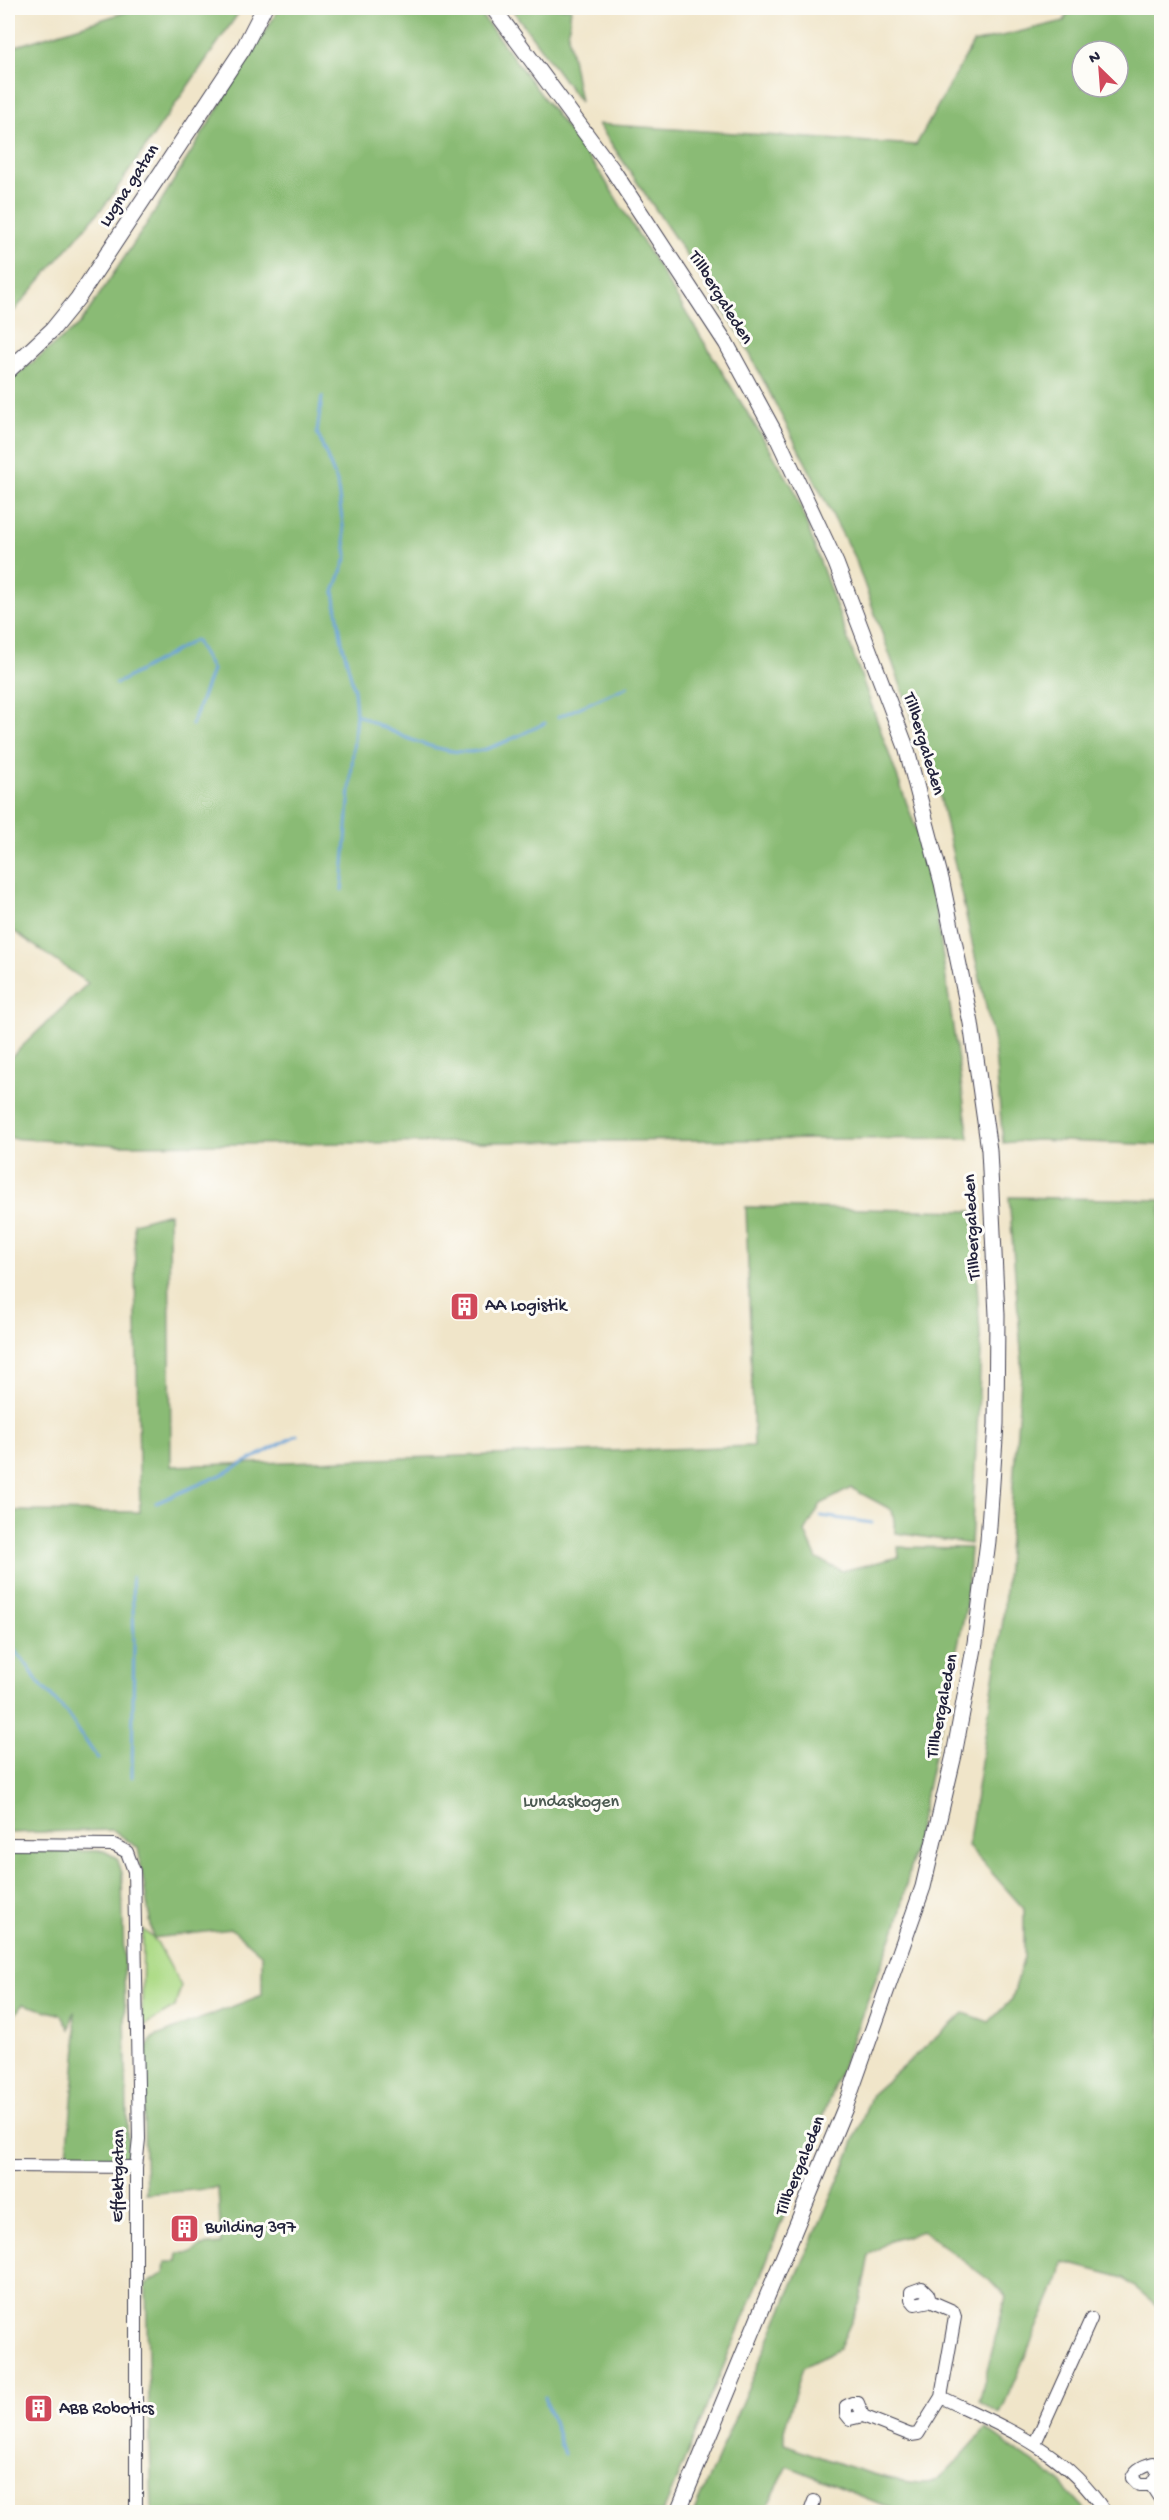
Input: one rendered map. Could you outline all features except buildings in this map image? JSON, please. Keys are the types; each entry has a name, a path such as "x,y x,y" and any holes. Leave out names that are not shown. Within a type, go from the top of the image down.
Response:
{"main road":[{"name":"Lugna gatan","path":"8,371 51,330 78,298 243,49 264,8"},
{"name":"Tillbergaleden","path":"493,8 612,169 726,343 776,435 836,563 906,747 942,883 971,1023 989,1150 996,1315 996,1424 988,1540 976,1631 954,1755 923,1887 845,2108 678,2512"}],"street":[{"name":"Effektgatan","path":"8,1844 119,1846 127,1852 134,1871 139,2139 136,2167 136,2512"},
{"path":"8,2166 136,2167"},
{"path":"863,2416 911,2435 918,2434 941,2397 955,2317 953,2311 930,2301"},
{"path":"1035,2443 1091,2319"},
{"path":"941,2397 1035,2443 1053,2455 1080,2480 1105,2512"},
{"path":"1150,2485 1161,2502"}],"green space":[{"path":"139,8 242,8 109,200 8,318 8,45 10,48"},
{"path":"476,8 603,177 794,489 930,868 969,1138 120,1145 8,1138 8,1060 88,983 8,927 8,382 80,324 152,216 279,9"},
{"path":"511,8 571,8 568,35 580,102"},
{"path":"1070,8 1161,8 1161,1145 1036,1140 1003,1143 994,1043 939,792 856,561 739,333 598,124 916,145 973,43 1064,21"},
{"path":"1009,1197 1161,1200 1161,2309 1124,2278 1063,2262 1061,2273 1000,2414 979,2402 1006,2297 993,2283 923,2231 890,2241 869,2255 860,2302 839,2349 803,2367 784,2430 784,2444 883,2477 922,2483 940,2478 986,2429 1059,2481 1088,2512 958,2512 956,2509 900,2512 788,2466 764,2512 694,2512 845,2165 872,2094 964,2013 989,2022 1012,1999 1024,1957 1024,1909 968,1846 1003,1620 1022,1363"},
{"name":"Lundaskogen","path":"746,1207 973,1211 981,1353 971,1544 896,1533 892,1510 851,1488 821,1504 805,1532 817,1559 842,1571 899,1557 898,1547 970,1548 966,1607 899,1919 758,2283 663,2512 152,2512 146,2285 164,2273 165,2262 177,2262 178,2253 192,2253 201,2246 221,2244 218,2188 146,2194 142,2053 154,2037 262,1995 262,1955 232,1929 153,1938 138,1848 113,1830 8,1833 8,1511 140,1512 134,1223 169,1213 171,1466 754,1446"},
{"path":"8,1851 104,1851 117,1858 122,1873 128,2160 67,2155 77,2047 74,2011 70,2029 62,2015 23,2004 14,2016 8,2036"},
{"path":"143,1929 157,1942 181,1986 175,2007 142,2027"}],"waterway":[{"path":"322,397 317,432 337,482 347,556 334,592 342,642 354,689 356,714"},
{"path":"116,684 195,640 212,670 192,725"},
{"path":"558,717 628,686"},
{"path":"342,890 356,714 420,743 437,748 471,752 508,741 545,723"},
{"path":"156,1503 223,1474 297,1435"},
{"path":"821,1516 872,1523"},
{"path":"132,1577 134,1639 132,1777"},
{"path":"8,1643 28,1666 38,1682 66,1712 98,1759"},
{"path":"545,2397 564,2454"}],"place":[{"name":"AA Logistik","path":"464,1306"},
{"name":"Building 397","path":"184,2228"},
{"name":"ABB Robotics","path":"38,2409"}]}
